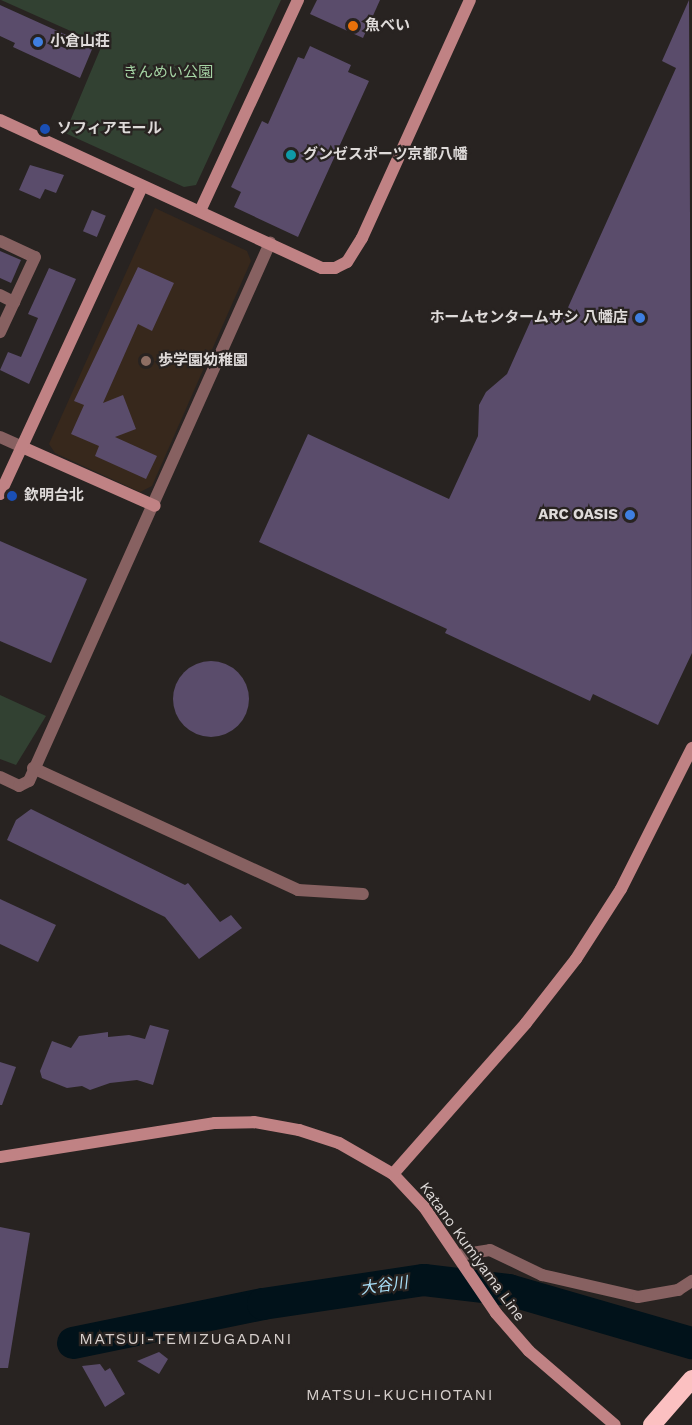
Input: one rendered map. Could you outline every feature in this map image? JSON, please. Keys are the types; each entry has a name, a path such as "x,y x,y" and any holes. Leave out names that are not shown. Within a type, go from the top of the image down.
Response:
{"highway":[{"path":"652,1425 692,1379"}],"street":[{"path":"200,211 298,0"},
{"path":"0,120 322,267 335,268 347,262 362,238 470,0"},
{"path":"0,494 142,186"},
{"path":"0,241 35,257 0,333"},
{"path":"0,777 19,786 29,781 270,243"},
{"path":"0,296 14,302"},
{"path":"0,437 154,506"},
{"path":"393,1174 526,1023 576,959 621,889 692,748"},
{"path":"33,768 298,890 363,894"},
{"name":"Katano Kumiyama Line","path":"0,1157 215,1123 254,1122 299,1130 339,1143 393,1174 424,1207 459,1255 488,1302 529,1352 615,1425"},
{"path":"459,1255 490,1250 542,1275 638,1297 678,1290 692,1281"}],"shaded area":[{"name":"歩学園幼稚園","path":"155,208 247,251 251,261 152,486 140,492 55,453 49,444"}],"green space":[{"name":"きんめい公園","path":"1,0 281,0 196,185 184,187 65,133 102,45"},
{"path":"0,695 46,716 16,765 0,759"}],"building":[{"name":"魚べい","path":"317,0 380,0 363,38 310,14"},
{"path":"689,0 692,653 658,725 593,694 590,701 445,633 447,629 259,542 308,434 449,499 478,436 479,405 486,392 507,374 532,318 539,321 542,314 561,323 676,68 662,61"},
{"path":"0,5 93,47 80,78 13,47 15,43 0,36"},
{"name":"グンゼスポーツ京都八幡","path":"310,46 351,65 348,72 369,81 298,237 234,207 241,192 231,187 262,121 268,124 298,57 304,59"},
{"path":"30,165 64,175 56,193 45,189 40,199 19,190"},
{"path":"92,210 106,216 97,237 83,231"},
{"path":"0,251 21,260 11,283 0,278"},
{"path":"138,267 174,283 152,331 138,324 103,403 123,395 136,429 115,437 157,456 146,479 95,456 99,446 71,434 84,405 74,401"},
{"path":"49,268 76,279 29,384 0,370 8,352 21,357 38,318 28,314"},
{"path":"0,541 87,579 51,663 0,641"},
{"path":"204,661 218,661 232,667 243,678 249,692 246,714 238,726 218,737 204,737 190,731 179,720 173,706 173,692 179,678 190,667"},
{"path":"31,809 185,885 188,883 220,922 231,915 242,928 199,959 165,917 7,840 16,820"},
{"path":"0,899 56,925 38,962 0,944"},
{"path":"150,1025 169,1030 153,1085 137,1080 110,1083 90,1090 82,1086 67,1088 42,1078 40,1071 52,1041 71,1048 79,1036 108,1032 108,1037 129,1035 145,1039"},
{"path":"0,1062 16,1067 2,1105 0,1105"},
{"path":"0,1227 30,1233 8,1368 0,1368"},
{"path":"159,1352 168,1359 159,1374 137,1361"},
{"path":"100,1364 105,1371 110,1368 125,1394 105,1407 82,1366"}],"waterway":[{"name":"大谷川","path":"73,1343 263,1304 424,1280 509,1290 692,1343"}],"place":[{"name":"魚べい","path":"353,26"},
{"name":"小倉山荘","path":"38,42"},
{"name":"ソフィアモール","path":"45,129"},
{"name":"グンゼスポーツ京都八幡","path":"291,155"},
{"name":"ホームセンタームサシ 八幡店","path":"640,318"},
{"name":"歩学園幼稚園","path":"146,361"},
{"name":"欽明台北","path":"12,496"},
{"name":"ARC OASIS","path":"630,515"}],"district":[{"name":"MATSUI-TEMIZUGADANI","path":"186,1339"},
{"name":"MATSUI-KUCHIOTANI","path":"400,1395"}]}
